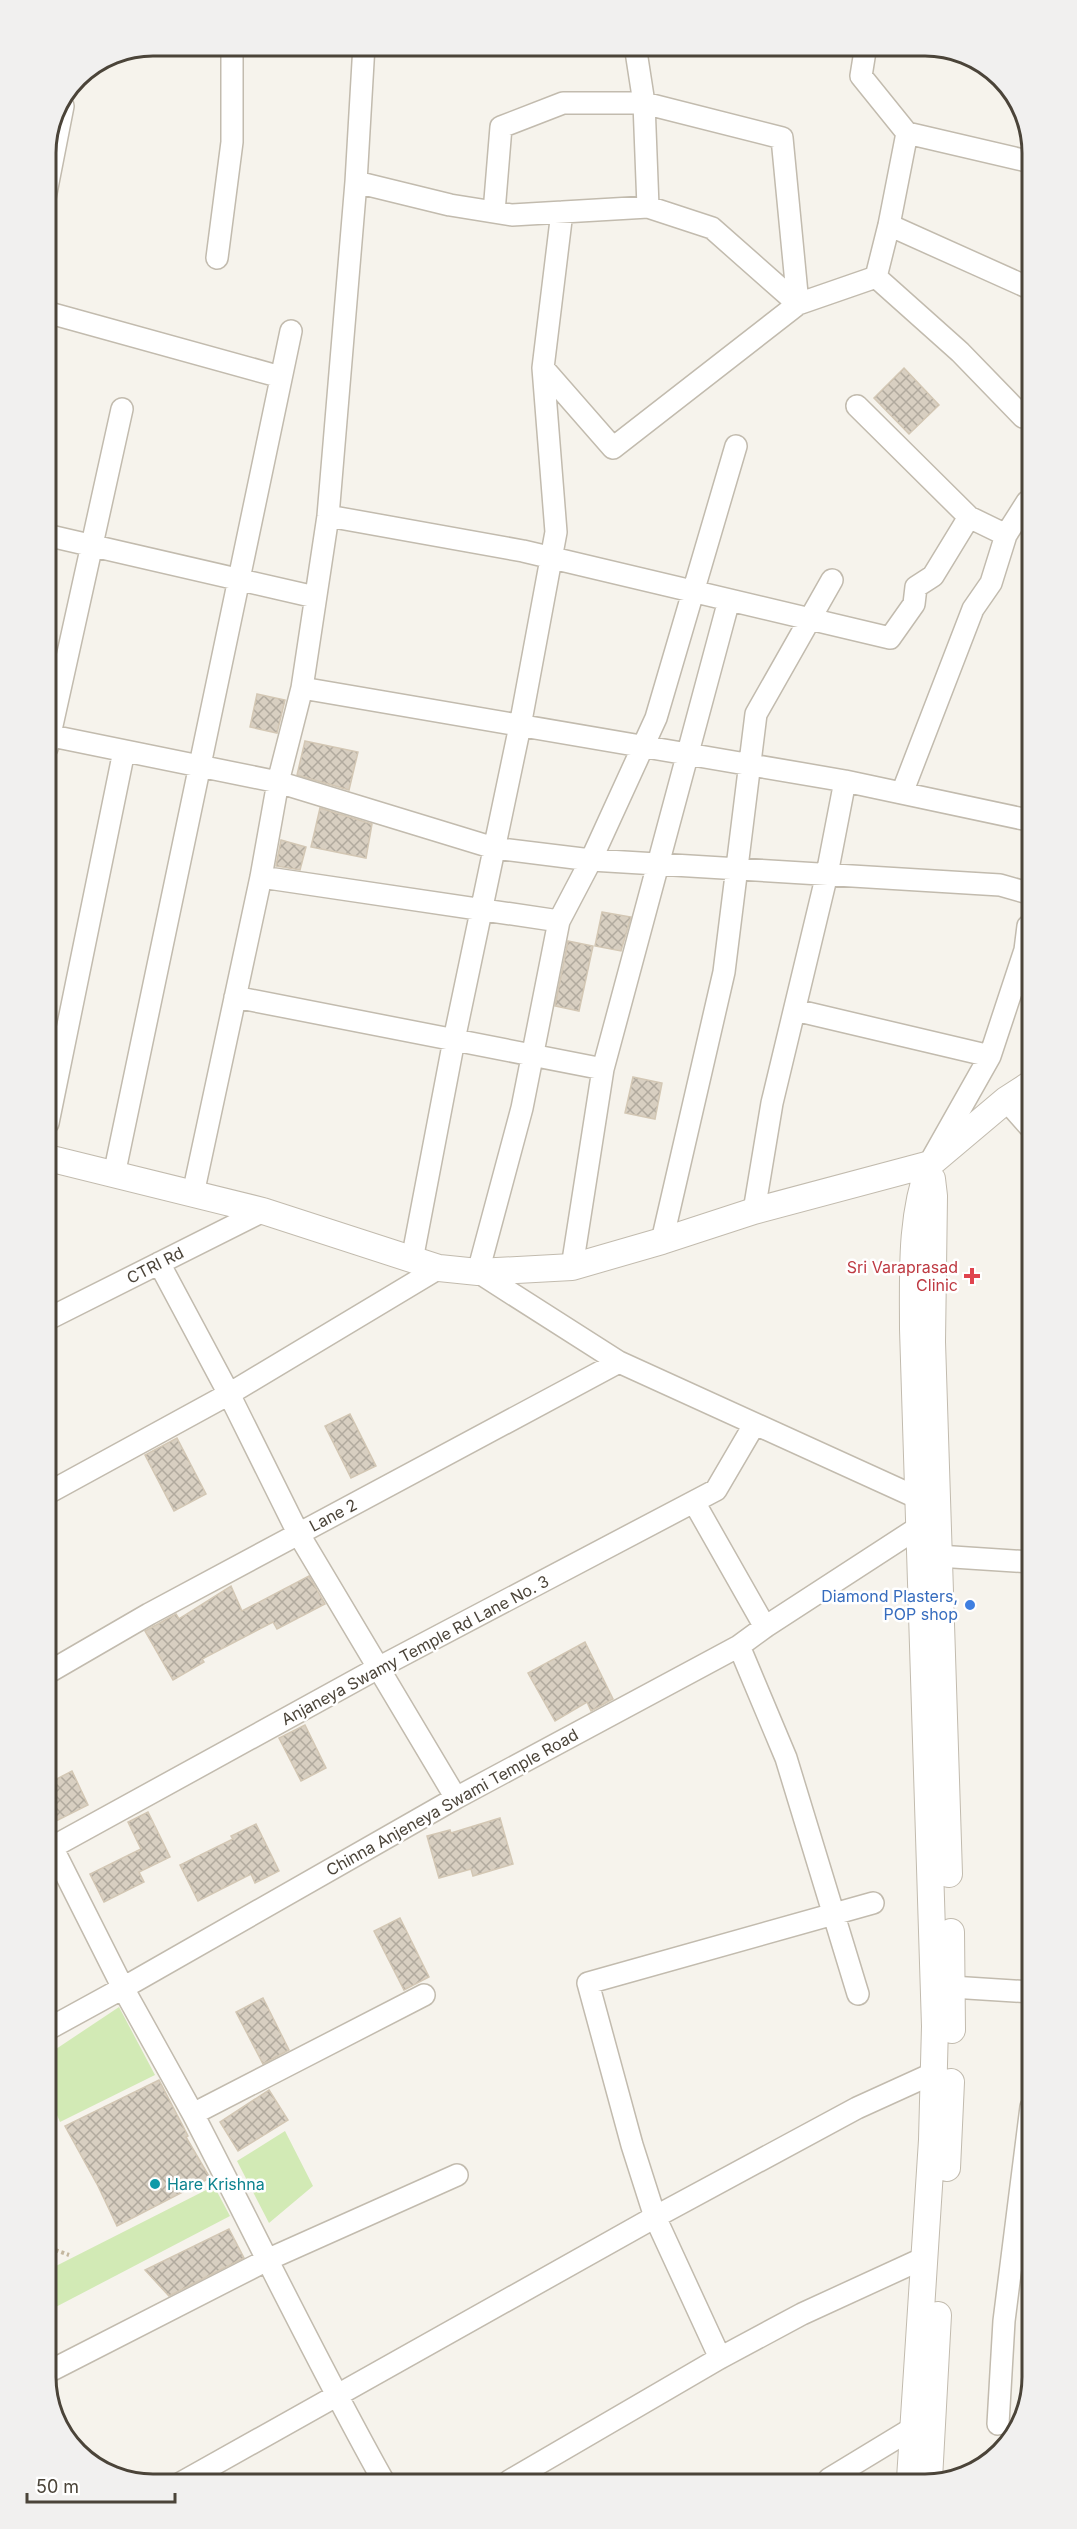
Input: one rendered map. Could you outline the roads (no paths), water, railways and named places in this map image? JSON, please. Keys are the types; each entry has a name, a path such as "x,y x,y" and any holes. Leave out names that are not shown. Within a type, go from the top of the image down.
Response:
{"street":[{"path":"218,258 232,142 232,56"},
{"path":"193,1194 261,877 278,782 302,688 328,516 356,182 363,56"},
{"path":"637,56 644,103 648,207"},
{"path":"864,56 861,76 907,133 1022,160"},
{"path":"494,212 501,127 563,103 644,103 782,138 798,304"},
{"path":"876,277 890,225 907,133"},
{"path":"356,182 450,205 512,214 648,207 712,228 798,304"},
{"path":"412,1260 454,1040 520,726 556,532 543,368 562,212"},
{"path":"890,225 1022,285"},
{"path":"543,368 613,448 798,304 876,277"},
{"path":"876,277 960,352 1022,416"},
{"path":"56,315 281,376"},
{"path":"114,1175 291,331"},
{"path":"857,406 969,517 1006,535"},
{"path":"56,700 122,409"},
{"path":"478,1272 522,1108 559,921 591,860 656,718 736,446"},
{"path":"902,793 973,609 991,583 1006,535 1022,510"},
{"path":"328,516 551,558 890,638 914,604 916,587 933,576 969,517"},
{"path":"56,537 315,597"},
{"path":"662,1242 724,972 756,714 832,580"},
{"path":"572,1267 603,1069 729,600"},
{"path":"302,688 845,781 1022,819"},
{"path":"56,741 124,751 278,782 494,848 591,860 1000,885 1022,891"},
{"path":"56,1084 124,751"},
{"path":"754,1211 772,1102 827,874 845,781"},
{"path":"261,877 559,921"},
{"path":"929,2474 950,2128 919,1527 913,1329 915,1215 922,1184 930,1164 990,1056 1022,964"},
{"path":"235,997 603,1069"},
{"path":"795,1010 990,1056"},
{"path":"56,1160 262,1211 439,1269 478,1272 572,1267 662,1242 754,1211 930,1164 1006,1100 1022,1090"},
{"path":"1006,1100 1022,1118"},
{"path":"910,2474 934,2073 943,1987 938,1556 932,1342 934,1196 930,1164"},
{"name":"CTRI Rd","path":"56,1315 262,1211"},
{"path":"159,1263 229,1394 298,1533 456,1798"},
{"path":"56,1489 229,1394 439,1269"},
{"path":"478,1272 620,1362 918,1498"},
{"name":"Lane 2","path":"56,1667 298,1533 620,1362"},
{"name":"Anjaneya Swamy Temple Rd Lane No. 3","path":"56,1843 378,1668 716,1490 754,1425"},
{"path":"694,1502 765,1627"},
{"name":"Chinna Anjeneya Swami Temple Road","path":"56,2025 456,1798 739,1646 919,1527"},
{"path":"938,1556 1022,1561"},
{"path":"739,1646 786,1758 835,1912 858,1994"},
{"path":"56,1858 123,1988 192,2112 269,2259 335,2395 379,2473"},
{"path":"720,2358 655,2217 632,2145 588,1983 873,1903"},
{"path":"943,1987 1022,1991"},
{"path":"192,2112 192,2114 424,1995"},
{"path":"198,2473 655,2217 857,2108 934,2073"},
{"path":"56,2368 269,2259 457,2175"},
{"path":"998,2424 1004,2321 1022,2178"},
{"path":"522,2473 720,2358 802,2314 924,2258"},
{"path":"837,2474 913,2428"}],"place":[{"name":"Sri Varaprasad Clinic","path":"972,1276"},
{"name":"Diamond Plasters, POP shop","path":"970,1605"},
{"name":"Hare Krishna","path":"155,2184"}]}
